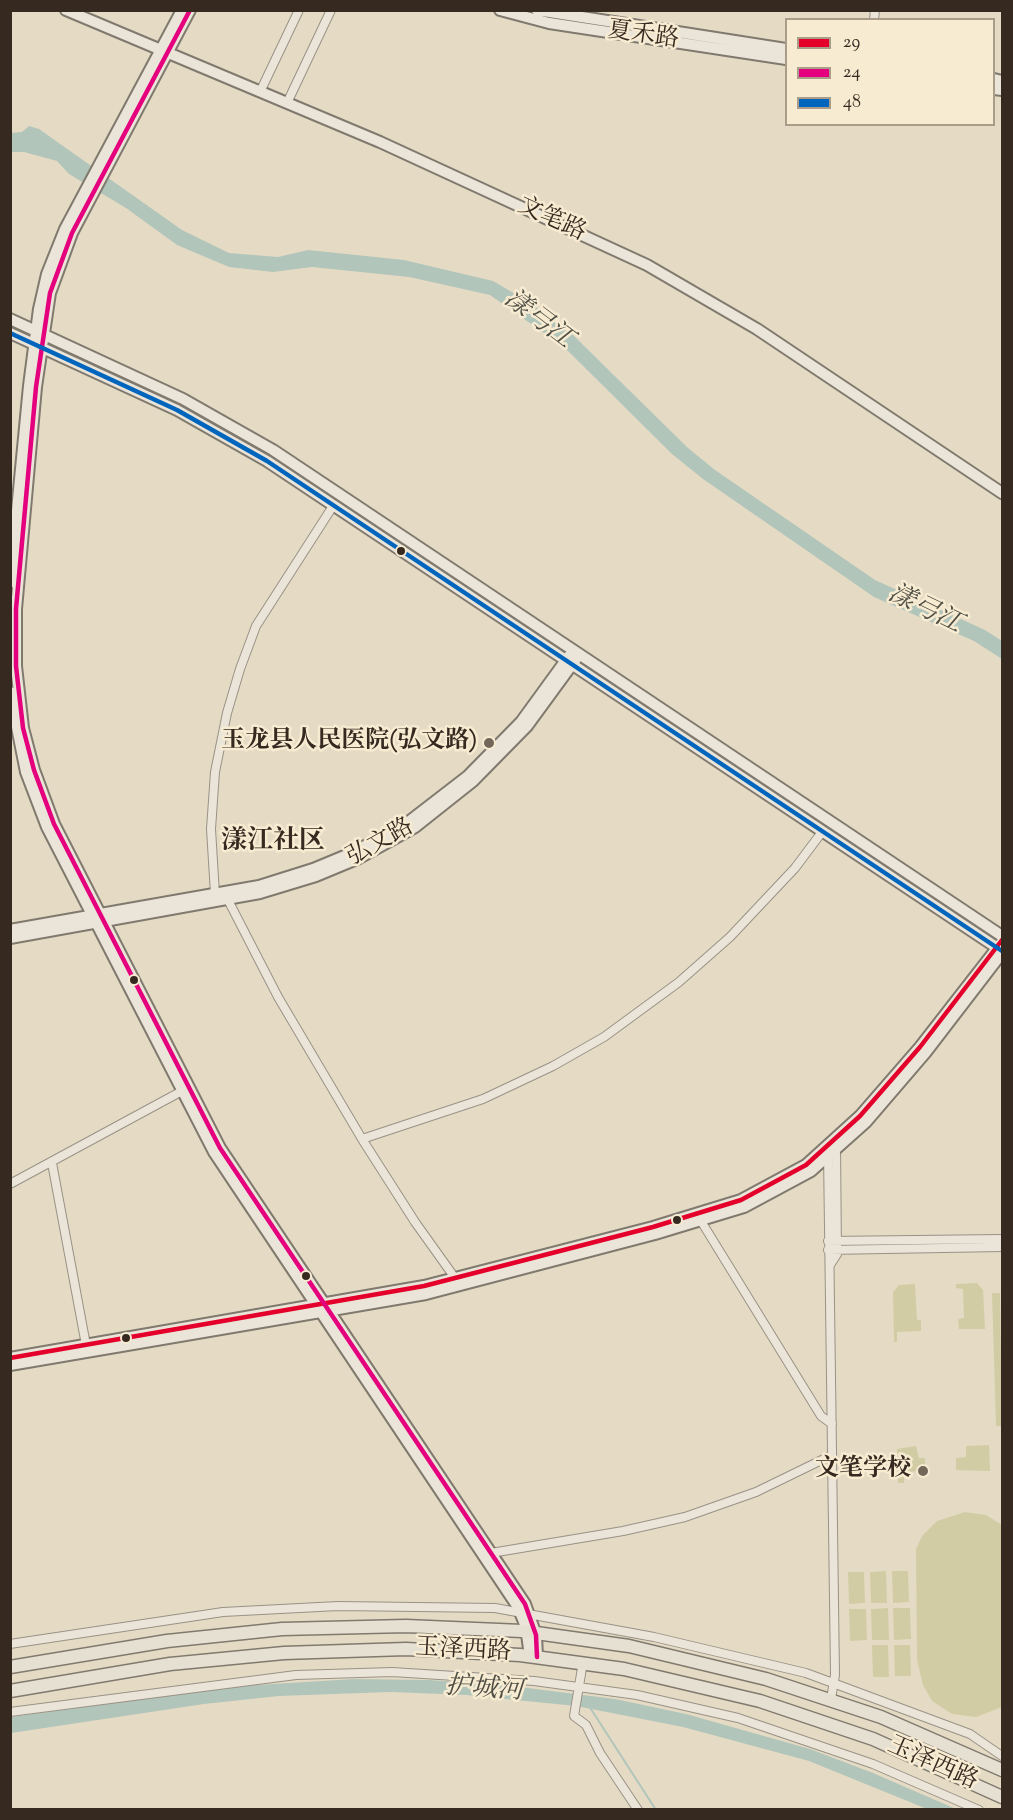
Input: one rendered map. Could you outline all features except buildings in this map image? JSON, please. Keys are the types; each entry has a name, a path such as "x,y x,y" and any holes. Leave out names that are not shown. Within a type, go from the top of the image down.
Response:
{"main road":[{"name":"文笔路","path":"66,10 380,142 673,279 757,329 1002,493"},
{"path":"164,52 182,10"},
{"path":"10,583 42,291 53,257 164,52 190,10"},
{"name":"夏禾路","path":"500,10 549,23 785,59"},
{"name":"夏禾路","path":"537,10 785,49"},
{"path":"10,319 172,393 244,432 576,652 1001,946"},
{"path":"10,333 207,426 267,461 822,832 1001,946"},
{"path":"37,345 16,609 17,687 26,739 40,790 98,919 214,1152 491,1552 525,1614 531,1633 534,1656"},
{"name":"弘文路","path":"10,930 228,900 279,888 336,868 387,844 434,814 473,782 510,745 543,706 576,652"},
{"name":"弘文路","path":"10,938 268,883 313,869 373,843 411,820 449,792 493,753 569,663"},
{"path":"10,692 21,751 33,793 55,844 98,919 220,1148 321,1308 525,1614"},
{"path":"10,1358 321,1308 426,1294 701,1221 744,1207 778,1191 811,1171 891,1082 1001,946"},
{"path":"10,1365 321,1308 455,1278 724,1206 791,1175 832,1148"},
{"name":"玉泽西路","path":"10,1667 167,1641 282,1629 406,1626 531,1633 673,1655 766,1679 831,1699 923,1734 1002,1770"},
{"name":"玉泽西路","path":"10,1691 170,1664 284,1653 406,1649 534,1656 583,1662 689,1683 807,1716 904,1751 1002,1797"}],"street":[{"path":"260,92 299,10"},
{"path":"287,103 332,10"},
{"path":"215,894 211,829 215,772 224,724 240,669 256,626 333,506"},
{"path":"362,1139 413,1124 498,1093 553,1066 613,1031 679,982 730,937 795,868 822,832"},
{"path":"228,900 278,997 362,1139 415,1222 455,1278"},
{"path":"10,1184 182,1091"},
{"path":"831,1699 835,1684 830,1265 832,1148"},
{"path":"52,1163 86,1345"},
{"path":"701,1221 821,1416 832,1424"},
{"path":"832,1245 1002,1239"},
{"path":"832,1245 1002,1247"},
{"path":"491,1552 623,1531 685,1517 756,1492 832,1455"},
{"path":"10,1644 176,1618 292,1608 446,1606 495,1608 712,1649 806,1673 970,1734 1002,1756"},
{"path":"583,1662 574,1716 586,1725 600,1753 638,1809"},
{"path":"10,1712 264,1678 329,1673 454,1675 579,1687 669,1701 765,1726 873,1764 979,1809"}],"shaded area":[{"path":"977,1283 983,1290 985,1329 959,1329 958,1319 964,1318 963,1289 956,1288 956,1284"},
{"path":"915,1284 917,1320 921,1320 921,1331 897,1332 897,1342 894,1342 893,1292 899,1285"},
{"path":"992,1293 1000,1293 1002,1426 996,1426"},
{"path":"989,1445 990,1471 956,1470 956,1458 966,1457 966,1446"},
{"path":"916,1446 919,1458 925,1458 925,1471 904,1472 904,1483 898,1483 897,1449"},
{"path":"965,1512 986,1515 1002,1525 1002,1707 976,1717 952,1714 932,1701 923,1685 917,1660 916,1549 922,1536 937,1521"},
{"path":"886,1571 887,1603 871,1603 870,1572"},
{"path":"892,1571 908,1571 909,1602 893,1603"},
{"path":"848,1572 864,1572 865,1603 849,1604"},
{"path":"888,1608 889,1640 872,1640 871,1609"},
{"path":"893,1608 910,1608 911,1639 894,1640"},
{"path":"849,1609 866,1609 867,1640 850,1641"},
{"path":"872,1645 888,1645 889,1677 873,1677"},
{"path":"894,1645 910,1645 911,1676 895,1676"}],"water":[{"name":"漾弓江","path":"29,126 39,129 182,230 229,253 278,257 308,250 404,260 493,281 529,302 573,335 688,448 715,470 875,580 985,630 1002,641 1002,659 974,641 874,597 703,479 672,454 564,347 490,295 409,277 312,267 273,272 229,267 177,245 126,208 69,174 57,161 24,152 11,152 10,133 22,132"},
{"name":"护城河","path":"354,1679 429,1680 504,1685 615,1699 686,1714 810,1749 956,1809 927,1809 809,1761 683,1727 576,1706 466,1695 391,1692 279,1696 204,1704 11,1733 11,1717 240,1686"}],"waterway":[{"path":"589,1706 656,1810"}],"transit line":[{"name":"24","path":"190,10 72,233 50,293 36,387 16,609 16,666 23,728 34,770 54,824 220,1148 525,1604 536,1635 537,1657"},
{"name":"48","path":"10,333 177,410 267,461 1002,951"},
{"name":"29","path":"10,1358 424,1286 653,1227 741,1200 806,1165 860,1116 920,1047 1002,940"}],"place":[{"name":"玉龙县人民医院(弘文路)","path":"489,743"},
{"name":"文笔学校","path":"923,1471"}],"district":[{"name":"漾江社区","path":"273,844"}]}
